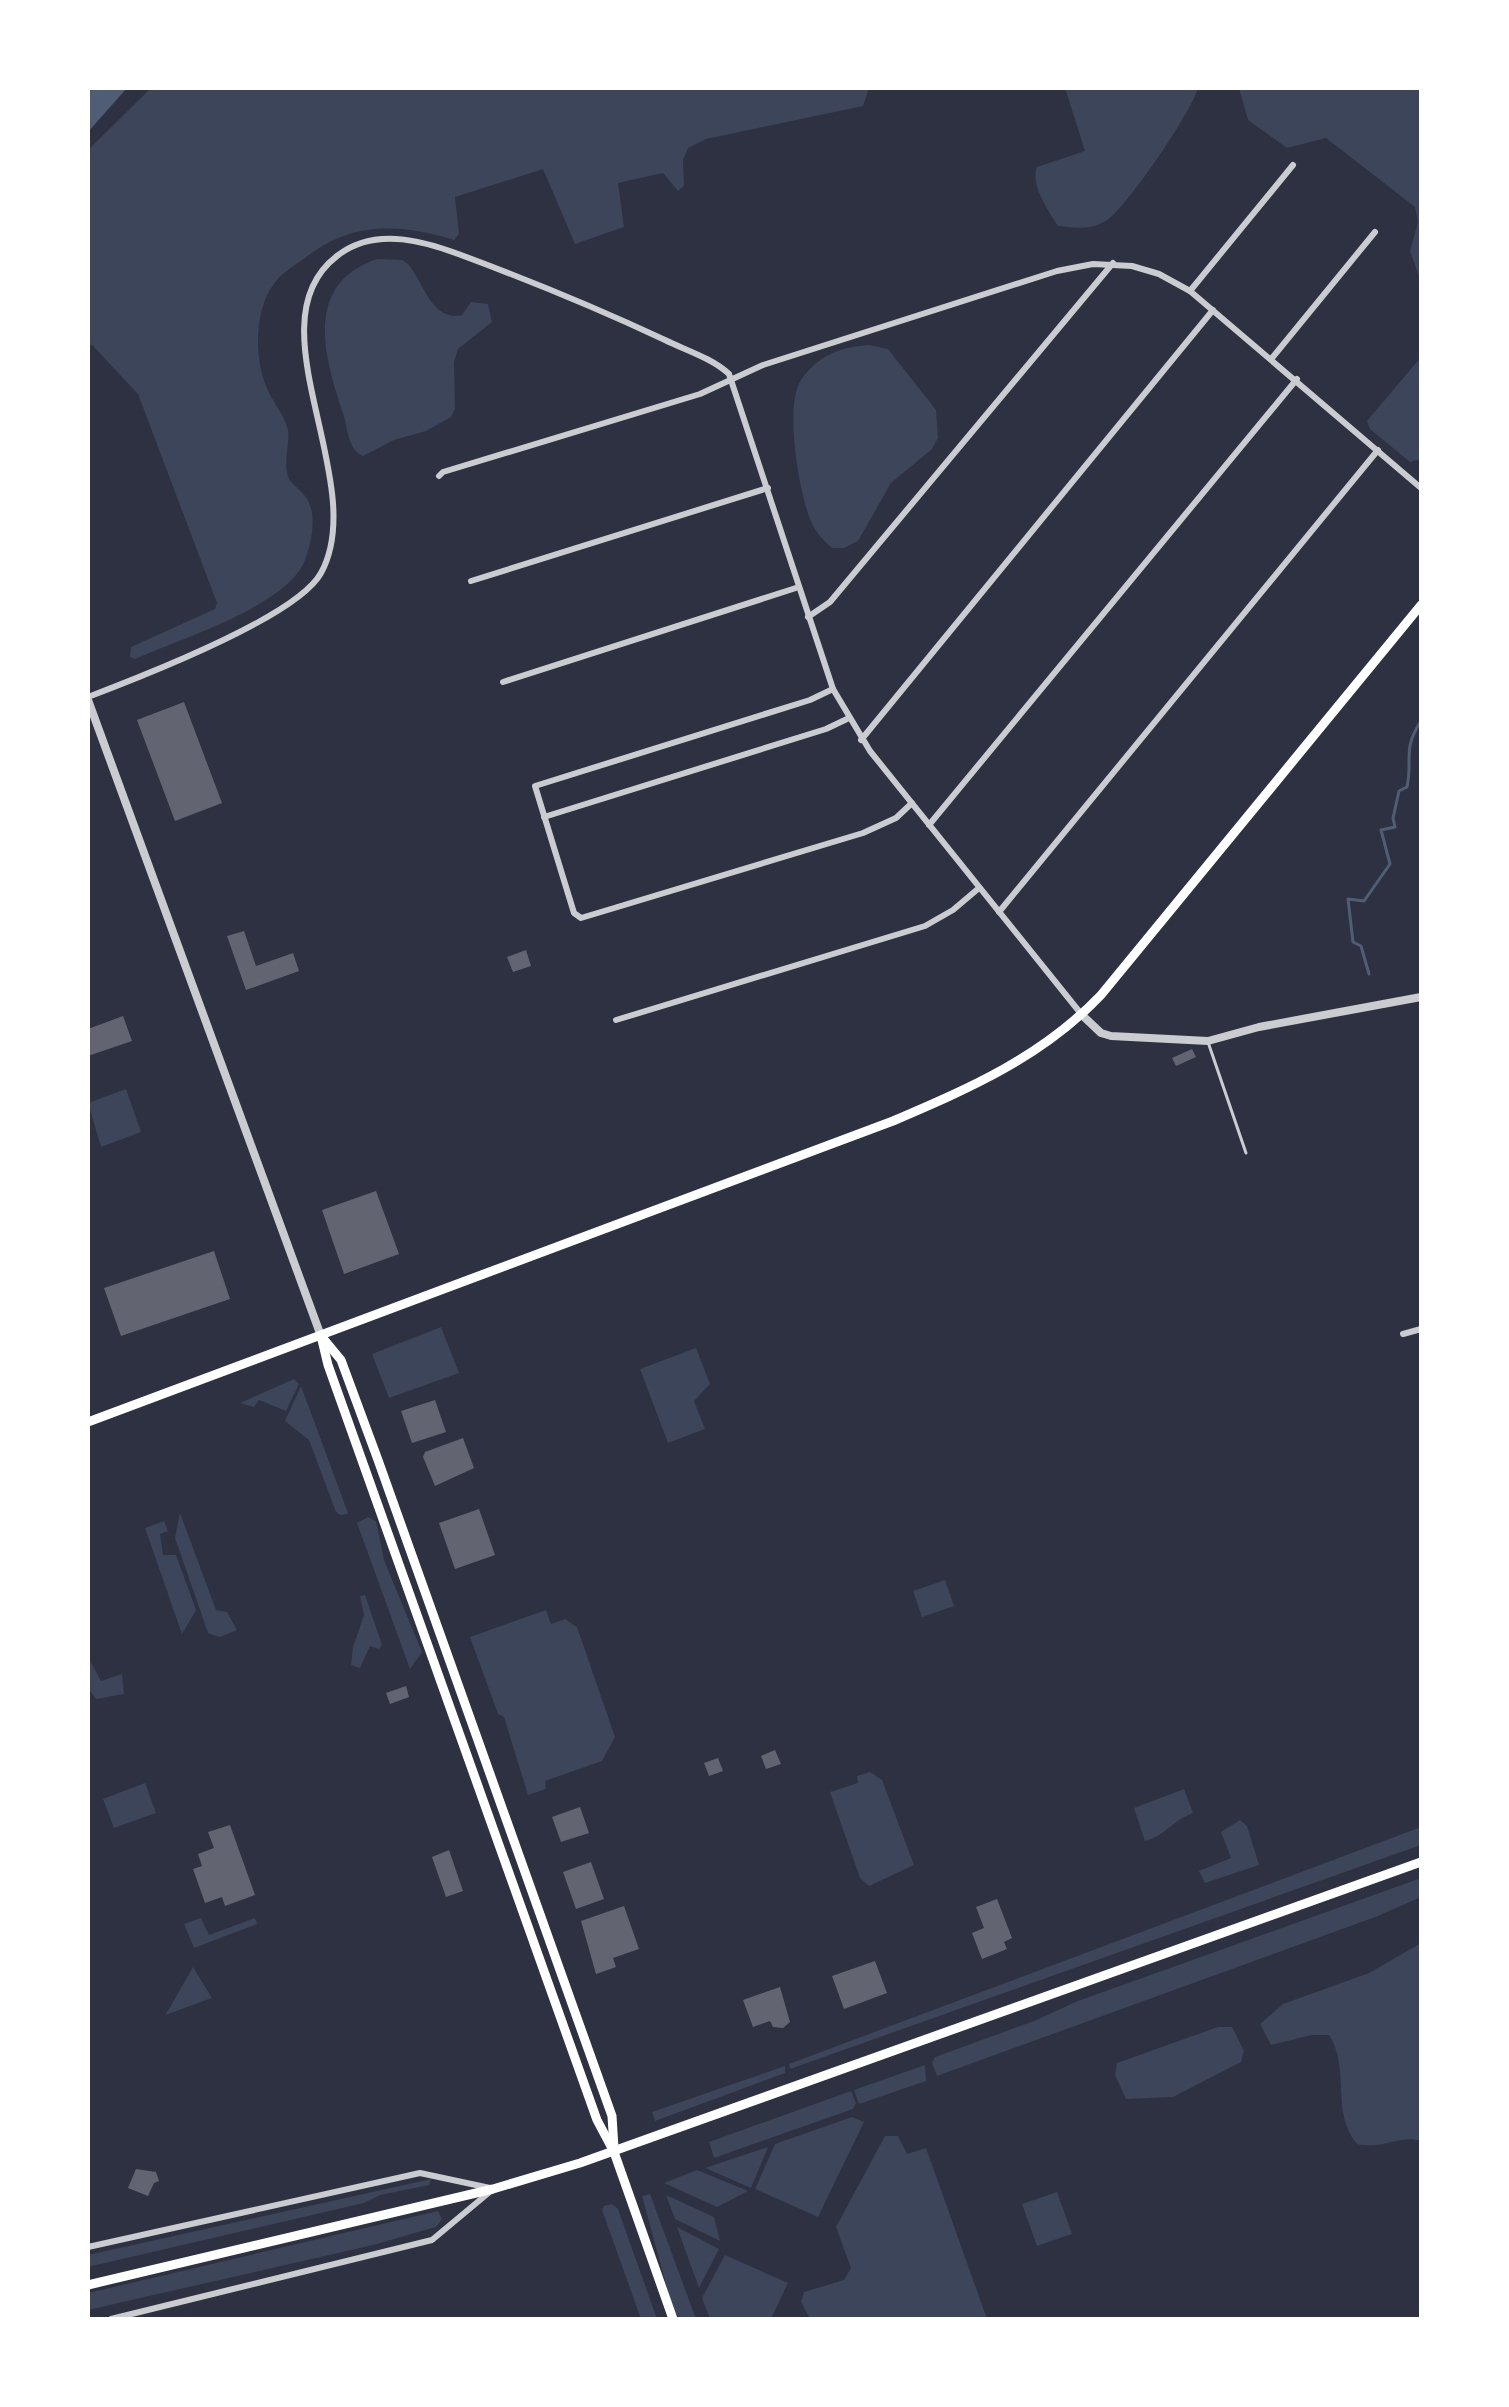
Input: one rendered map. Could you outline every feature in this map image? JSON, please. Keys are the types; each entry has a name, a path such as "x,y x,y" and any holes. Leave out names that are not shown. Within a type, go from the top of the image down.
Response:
{"main road":[{"path":"88,1422 970,1089 1026,1057 1082,1015 1319,733 1421,605"},
{"path":"321,1336 341,1360 440,1633 612,2116 614,2152"},
{"path":"321,1336 328,1365 502,1855 597,2120 614,2152 673,2319"},
{"path":"426,1638 440,1633"},
{"path":"502,1855 516,1850"},
{"path":"88,2285 493,2189 614,2152 1421,1862"}],"street":[{"path":"1190,291 1293,165"},
{"path":"1272,358 1375,232"},
{"path":"321,1336 88,699 228,636 286,605 319,577 335,539 336,515 308,381 305,326 315,286 325,265 348,248 375,239 395,238 442,247 599,310 722,368 733,379 808,617 847,719 979,888 1082,1015 1101,1033 1208,1041 1259,1027 1421,997"},
{"path":"808,617 830,602 1113,263"},
{"path":"439,476 700,394 763,365 962,299 1057,271 1113,263 1159,274 1190,291 1297,379 1421,488"},
{"path":"861,740 1213,310"},
{"path":"929,825 1297,379"},
{"path":"999,912 1378,450"},
{"path":"471,581 768,488"},
{"path":"503,682 799,587"},
{"path":"833,689 810,700 535,786 574,913 581,918 863,833 896,818 912,803"},
{"path":"544,817 826,729 847,719"},
{"path":"616,1020 925,926 953,910 979,888"},
{"path":"1403,1334 1421,1329"},
{"path":"88,2247 420,2173 493,2189"},
{"path":"111,2319 432,2240 493,2189"}],"lane":[{"path":"1208,1041 1246,1153"}],"shaded area":[{"path":"88,88 127,88 88,132"},
{"path":"151,88 869,88 863,106 706,139 688,148 683,160 684,186 678,191 663,173 618,183 624,227 575,244 543,169 455,197 459,234 454,240 398,229 361,231 326,244 287,270 276,281 263,305 258,347 266,386 288,430 288,476 305,496 313,518 305,560 295,577 255,606 135,659 130,657 131,647 215,609 217,603 138,394 92,345 88,346 88,150"},
{"path":"1065,88 1198,88 1173,135 1132,193 1111,217 1092,227 1058,226 1036,182 1037,167 1085,151"},
{"path":"1239,88 1421,88 1421,282 1410,251 1418,222 1415,207 1326,138 1287,148 1248,120"},
{"path":"377,259 402,260 408,264 430,299 443,313 462,315 471,302 488,304 492,322 458,349 454,362 455,409 451,417 426,431 394,440 363,456 354,448 349,437 330,368 325,324 329,304 338,286 354,270"},
{"path":"869,345 888,349 936,410 938,438 932,449 891,483 858,541 844,548 832,548 812,523 802,489 793,428 796,392 808,371 823,358 840,350"},
{"path":"1421,357 1421,459 1410,462 1370,429 1367,421"},
{"path":"126,1089 141,1132 101,1147 88,1103"},
{"path":"441,1327 459,1373 389,1398 372,1354"},
{"path":"696,1348 710,1384 694,1401 705,1429 668,1443 640,1369"},
{"path":"294,1379 299,1384 286,1411 259,1400 254,1407 240,1403"},
{"path":"301,1386 348,1514 336,1512 309,1440 285,1421"},
{"path":"180,1513 216,1610 227,1612 237,1630 220,1637 208,1633 175,1538"},
{"path":"368,1517 376,1521 384,1560 422,1652 410,1669 357,1523"},
{"path":"164,1521 168,1531 160,1534 163,1555 176,1555 196,1610 182,1634 145,1528"},
{"path":"945,1580 954,1606 922,1617 913,1591"},
{"path":"365,1595 382,1645 379,1649 370,1646 360,1668 351,1665 353,1647 364,1615 360,1596"},
{"path":"546,1610 551,1624 565,1619 577,1627 615,1737 602,1761 545,1781 546,1789 528,1795 504,1717 498,1714 470,1637"},
{"path":"88,1657 101,1681 122,1674 124,1694 96,1699 88,1688"},
{"path":"870,1772 882,1780 914,1865 869,1886 860,1878 830,1792 858,1783 857,1776"},
{"path":"145,1783 156,1813 114,1828 103,1799"},
{"path":"1184,1789 1193,1813 1145,1841 1134,1808"},
{"path":"1240,1820 1247,1826 1259,1865 1205,1883 1199,1871 1231,1858 1221,1832"},
{"path":"1421,1827 1421,1845 790,2069 789,2064"},
{"path":"1421,1878 1421,1897 1378,1916 937,2076 932,2063 935,2057 1034,2021 1078,2001"},
{"path":"201,1918 209,1935 255,1918 257,1924 194,1948 184,1924"},
{"path":"1421,1943 1421,2141 1406,2139 1375,2145 1357,2144 1344,2118 1339,2062 1329,2035 1312,2035 1271,2045 1260,2024 1283,2004 1369,1973"},
{"path":"193,1967 212,1998 165,2015 169,2009"},
{"path":"1218,2027 1232,2027 1244,2051 1241,2062 1173,2097 1126,2099 1115,2075 1117,2063"},
{"path":"925,2065 926,2081 859,2104 854,2090"},
{"path":"785,2066 785,2073 655,2121 652,2112"},
{"path":"851,2091 856,2103 853,2109 714,2158 709,2142"},
{"path":"852,2117 864,2122 818,2217 755,2189 775,2144"},
{"path":"885,2136 898,2136 907,2154 926,2148 987,2319 810,2319 801,2302 804,2292 844,2280 851,2268 836,2227"},
{"path":"768,2147 751,2188 705,2168"},
{"path":"697,2170 748,2191 717,2207 664,2183"},
{"path":"431,2179 429,2185 380,2195 364,2203 88,2267 88,2255"},
{"path":"1057,2192 1072,2234 1037,2246 1022,2204"},
{"path":"650,2194 696,2319 681,2319 673,2310 642,2196"},
{"path":"666,2195 714,2217 720,2241 675,2219"},
{"path":"612,2204 618,2209 657,2319 641,2319 602,2210 604,2206"},
{"path":"438,2211 442,2219 436,2227 373,2245 88,2310 88,2293"},
{"path":"677,2227 719,2249 699,2288"},
{"path":"725,2255 788,2283 771,2319 710,2319 702,2298"}],"building":[{"path":"184,702 222,803 175,821 137,720"},
{"path":"244,931 256,966 293,953 299,971 246,990 227,936"},
{"path":"526,950 531,966 513,972 507,957"},
{"path":"123,1016 132,1041 88,1056 88,1029"},
{"path":"1192,1049 1196,1057 1176,1066 1172,1058"},
{"path":"376,1191 399,1254 344,1274 322,1210"},
{"path":"214,1251 230,1299 121,1336 104,1288"},
{"path":"435,1400 446,1432 412,1443 401,1411"},
{"path":"463,1438 474,1468 435,1486 423,1457 425,1452"},
{"path":"479,1509 495,1555 455,1569 439,1523"},
{"path":"406,1686 409,1697 390,1704 386,1693"},
{"path":"775,1750 781,1764 766,1769 761,1756"},
{"path":"718,1758 723,1771 709,1776 704,1763"},
{"path":"580,1807 589,1833 561,1842 552,1817"},
{"path":"230,1825 255,1895 225,1906 222,1897 205,1903 193,1869 202,1866 198,1854 214,1848 208,1832"},
{"path":"449,1850 463,1891 446,1897 432,1857"},
{"path":"591,1862 604,1899 576,1909 563,1872"},
{"path":"997,1899 1012,1938 1004,1942 1007,1949 982,1959 972,1933 984,1928 976,1907"},
{"path":"624,1906 639,1949 613,1958 616,1967 596,1974 581,1921"},
{"path":"875,1961 887,1993 844,2009 832,1976"},
{"path":"780,1987 790,2022 783,2028 773,2027 770,2021 753,2027 743,2000"},
{"path":"136,2169 156,2172 159,2181 154,2183 148,2196 128,2188"}],"waterway":[{"path":"1369,974 1361,946 1353,942 1348,899 1364,901 1390,864 1381,830 1395,827 1393,818 1399,791 1407,787 1410,747 1421,721"}]}
